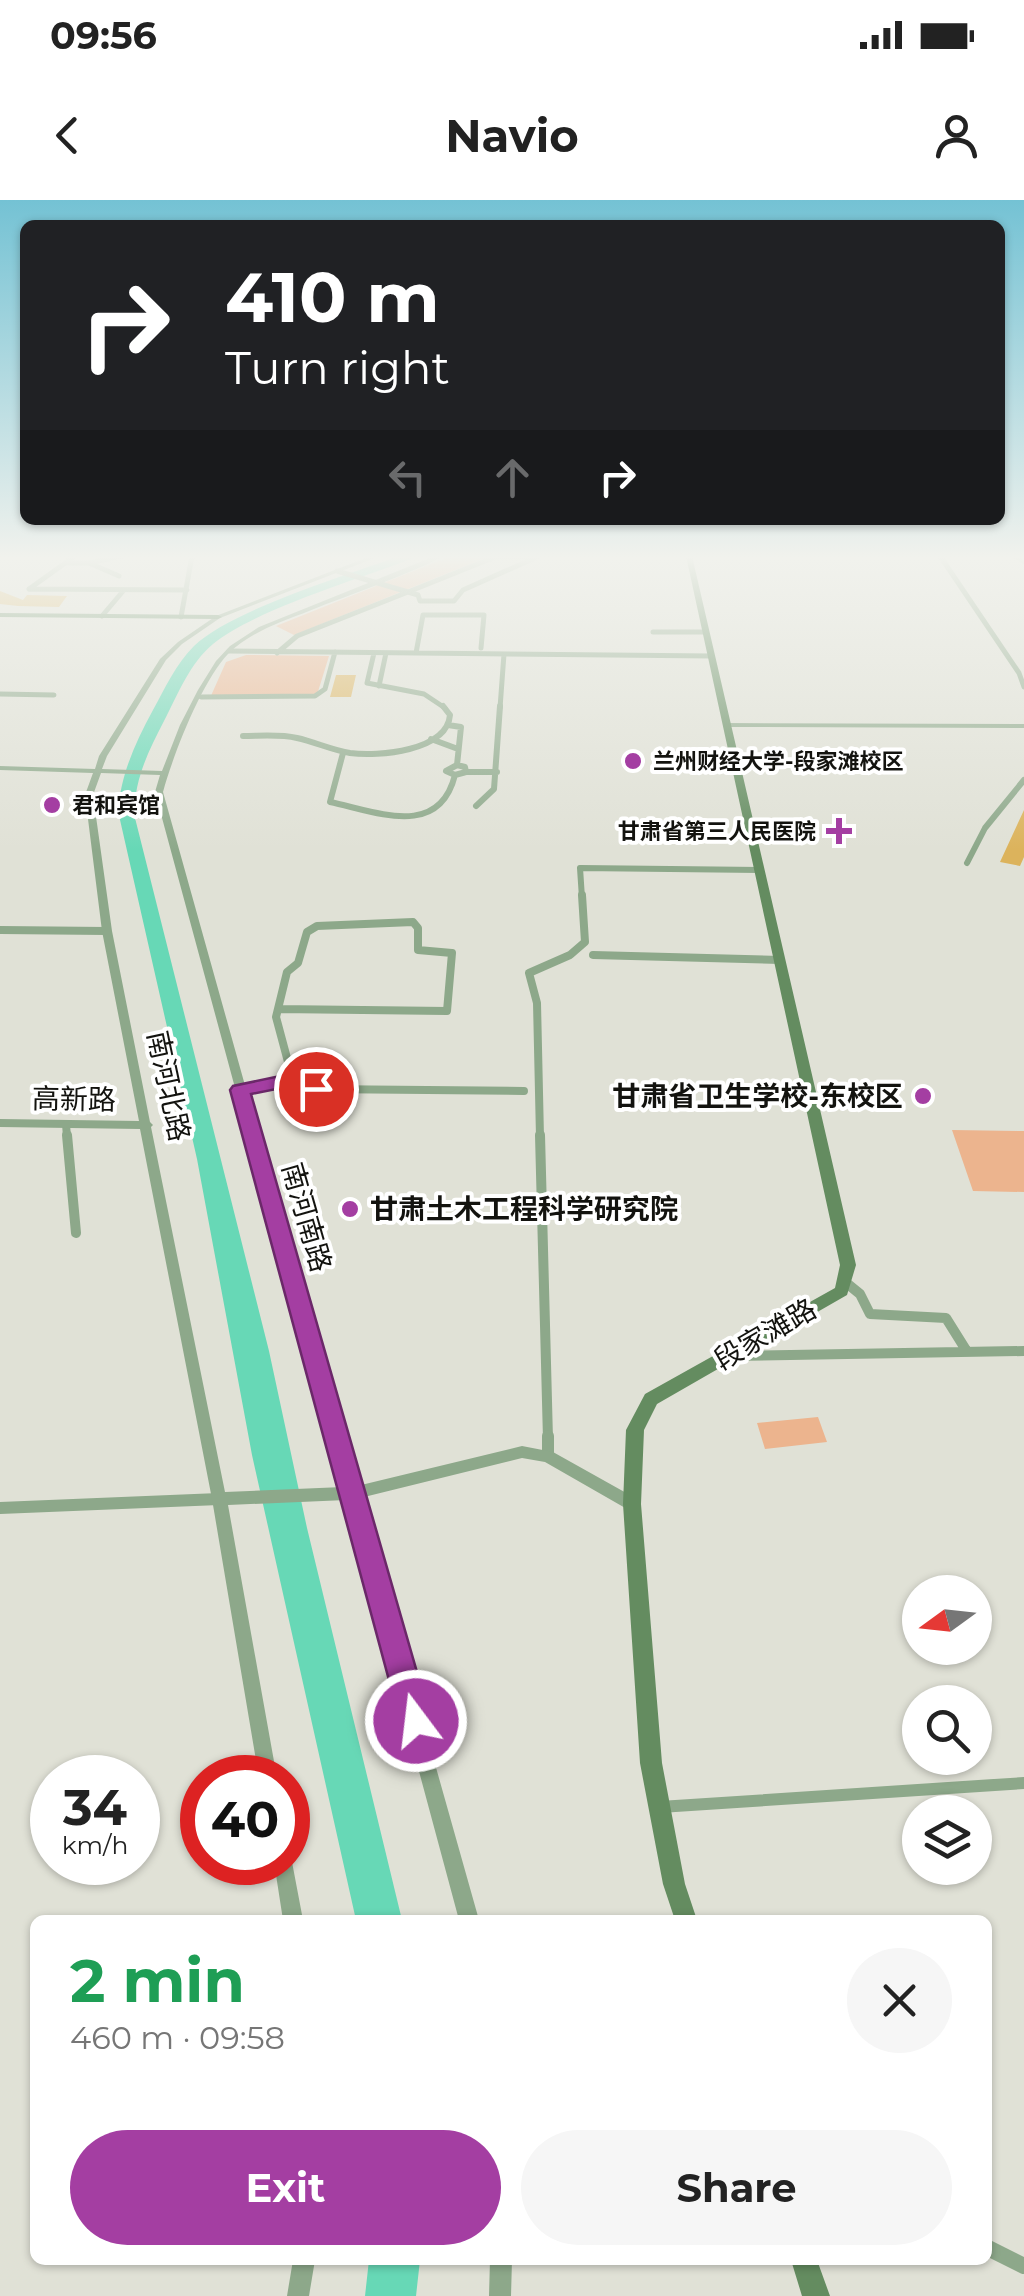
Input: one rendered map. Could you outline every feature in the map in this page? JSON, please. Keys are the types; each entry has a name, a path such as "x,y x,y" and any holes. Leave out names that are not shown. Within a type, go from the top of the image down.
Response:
{"main road":[{"name":"段家滩路","path":"684,1915 674,1884 651,1763 632,1504 635,1430 651,1398 842,1291 848,1265 712,656"},
{"path":"806,2265 816,2296"}],"street":[{"name":"南河北路","path":"170,654 96,770 88,814 106,931 220,1499 264,1755"},
{"name":"南河南路","path":"226,654 218,661 158,770 162,811 469,1915"},
{"path":"201,697 315,696 325,689 335,654"},
{"path":"243,736 302,738 323,749 343,753 401,751 431,740 448,725 448,712 440,702 414,691 367,683 374,654"},
{"path":"379,686 386,654"},
{"path":"488,654 712,656"},
{"path":"476,806 494,789 504,654"},
{"path":"1005,654 1024,687"},
{"path":"2,696 54,695"},
{"path":"448,725 461,727 457,765"},
{"path":"727,726 1024,726"},
{"path":"431,740 458,749"},
{"path":"343,753 330,802 395,816 421,816 444,807 451,797 455,775"},
{"path":"457,765 446,770 455,775 497,772"},
{"path":"457,765 466,772"},
{"path":"0,768 158,770"},
{"path":"968,863 985,828 1024,781"},
{"path":"548,1456 537,1002 529,973 534,968 572,958 585,942 580,868 760,870"},
{"path":"278,1009 447,1011 452,953 418,950 418,928 413,922 313,927 307,932 298,963 287,972 276,1017 290,1073 316,1089 524,1091"},
{"path":"0,930 106,931"},
{"path":"593,955 780,960"},
{"path":"240,1090 299,1078"},
{"name":"高新路","path":"0,1123 147,1125"},
{"path":"66,1124 76,1234"},
{"path":"844,1281 860,1294 870,1314 946,1318 966,1350"},
{"path":"727,1356 815,1359 966,1350 1024,1351"},
{"path":"0,1508 353,1493 522,1452 548,1456 632,1504"},
{"path":"659,1808 1024,1783"},
{"path":"286,1885 291,1915"},
{"path":"992,2250 1024,2266"},
{"path":"298,2296 303,2265"},
{"path":"500,2265 500,2296"}],"shaded area":[{"path":"187,654 203,654 185,680 148,755 134,814 269,1351 307,1528 401,1915 355,1915 252,1455 197,1159 118,811 126,771 140,734"},
{"path":"246,655 329,656 316,698 210,698 226,662"},
{"path":"952,1130 1024,1131 1024,1192 973,1191"},
{"path":"818,1417 827,1442 765,1449 757,1423"},
{"path":"368,2265 419,2265 416,2296 365,2296"}],"building":[{"path":"336,675 356,675 351,697 330,697"},
{"path":"1024,810 1024,857 1020,866 1000,862"}],"place":[{"name":"兰州财经大学-段家滩校区","path":"633,761"},
{"name":"君和宾馆","path":"52,805"},
{"name":"甘肃省第三人民医院","path":"839,831"},
{"name":"甘肃省卫生学校-东校区","path":"923,1096"},
{"name":"甘肃土木工程科学研究院","path":"350,1209"}],"route":[{"path":"316,1089 299,1078 240,1090 416,1721"}]}
